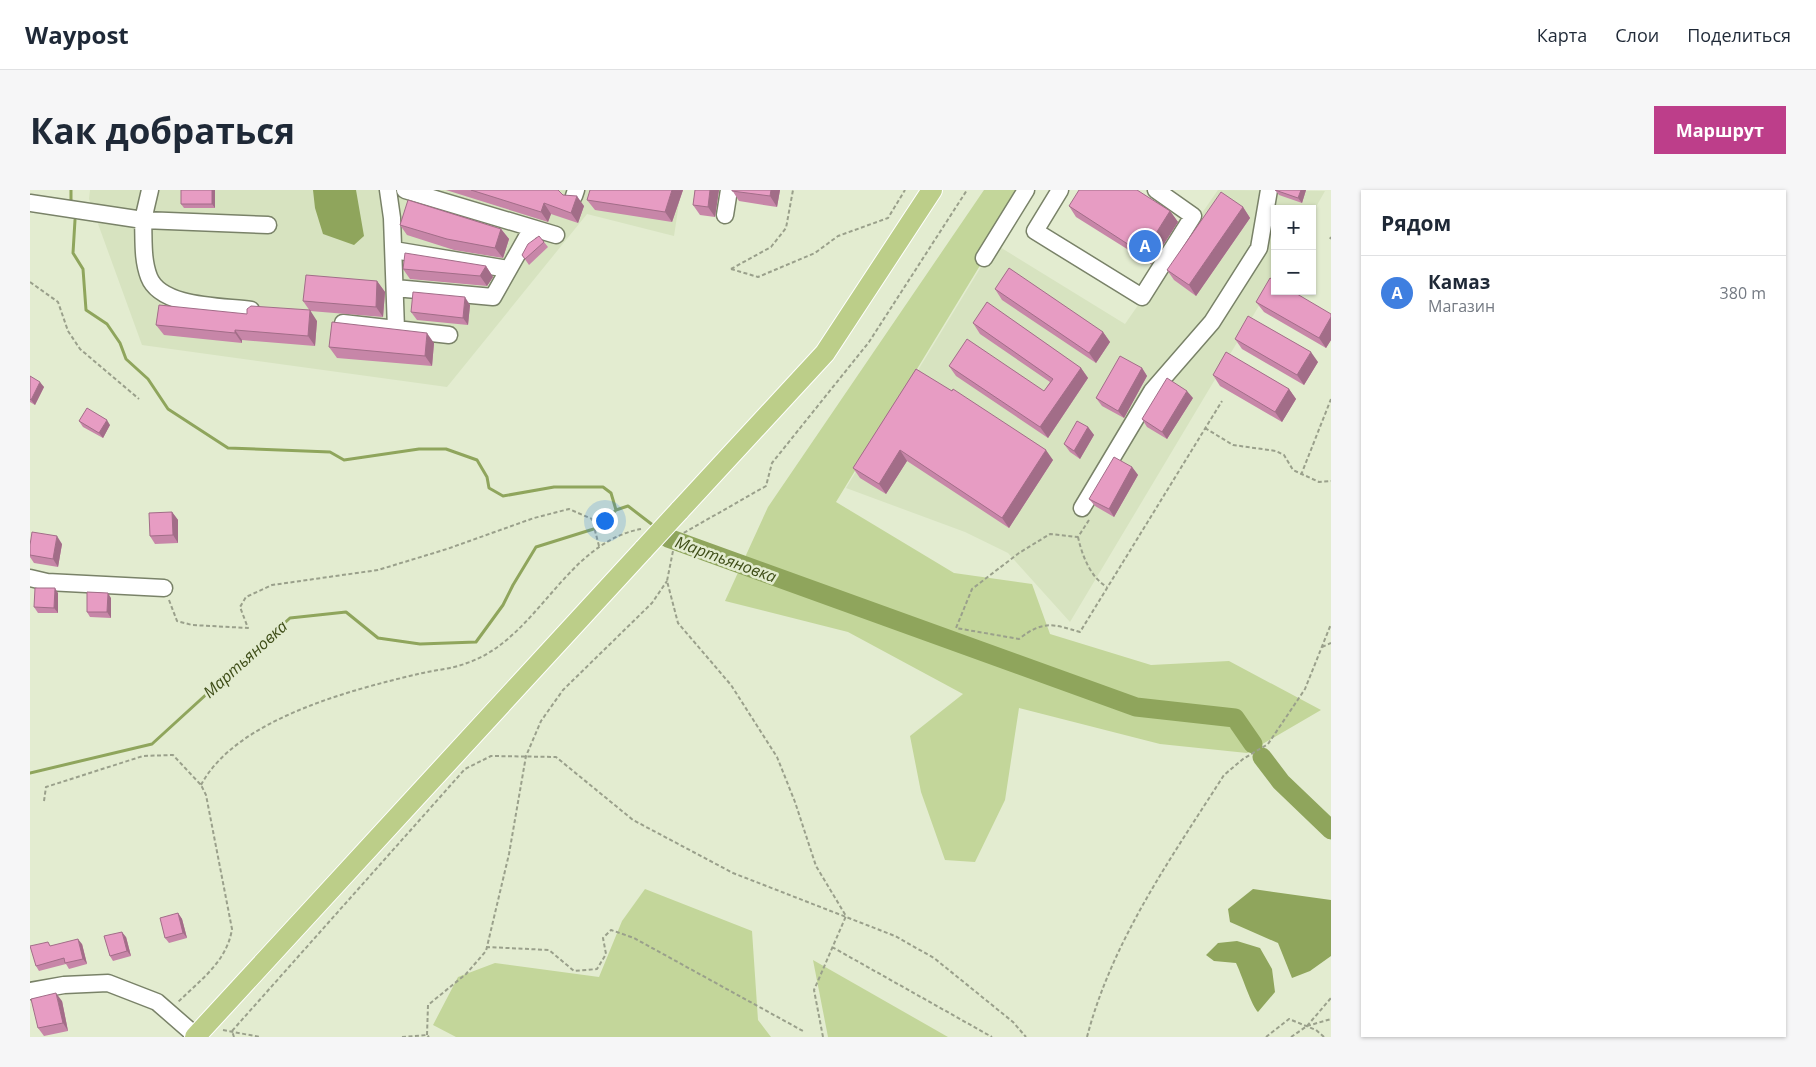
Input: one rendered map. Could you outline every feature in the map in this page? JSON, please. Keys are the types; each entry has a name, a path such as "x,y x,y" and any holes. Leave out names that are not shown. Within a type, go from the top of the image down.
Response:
{"main road":[{"path":"199,1033 825,353 932,190"}],"street":[{"path":"150,190 143,220 144,260 154,286 178,301 251,310"},
{"path":"388,190 394,250 396,329"},
{"path":"404,190 556,235"},
{"path":"725,215 729,190"},
{"path":"984,258 1026,190"},
{"path":"1060,190 1035,231 1142,297 1193,216 1156,190"},
{"path":"1082,508 1152,391 1212,322 1259,248 1269,190"},
{"path":"30,203 143,220 268,225"},
{"path":"395,288 493,297 532,228"},
{"path":"394,250 508,269"},
{"path":"343,323 449,335"},
{"path":"30,578 47,582 164,588"},
{"path":"30,991 64,985 108,984 162,1007 199,1033"}],"path":[{"path":"793,190 786,228 771,247 732,269 758,277 815,253 838,236 888,218 905,190"},
{"path":"402,1037 428,1036 428,1005 466,974 486,947 509,854 526,756 541,721 563,690 652,603 667,581 673,552 680,535 766,486 772,463 869,342 966,190"},
{"path":"30,282 58,302 68,331 80,349 139,399"},
{"path":"1301,475 1331,398"},
{"path":"1078,537 1050,534 1018,553 972,589 956,628 1019,639 1034,627 1054,624 1080,632 1222,401"},
{"path":"1205,428 1233,445 1258,448 1284,455 1293,470 1301,475 1319,482 1331,481"},
{"path":"1082,508 1093,514 1078,537 1082,555 1099,582 1108,587"},
{"path":"164,588 177,621 192,625 248,628 240,607 246,597 272,585 378,570 447,549 534,518 569,509 592,519 599,547"},
{"path":"202,785 207,776 230,751 262,728 303,707 418,674 467,664 494,650 599,547 626,532 644,528"},
{"path":"666,546 673,552"},
{"path":"667,581 678,623 732,685 777,757 795,802 816,866 846,916"},
{"path":"1087,1037 1094,1010 1130,928 1181,842 1224,775 1243,759 1268,744 1306,689 1320,648 1331,624"},
{"path":"1320,648 1331,643"},
{"path":"44,801 46,787 143,756 173,755 202,785 206,795 232,929 230,944 221,960 162,1007"},
{"path":"232,1032 465,769 492,756 526,756 556,757 633,820 733,873 895,936 934,958 1013,1022 1026,1037"},
{"path":"823,1037 814,990 846,916"},
{"path":"486,947 549,950 574,971 597,969 606,954 603,938 611,930 634,938 803,1031"},
{"path":"832,947 992,1037"},
{"path":"1291,1037 1307,1026 1331,998"},
{"path":"1266,1037 1289,1019 1307,1026 1324,1037"},
{"path":"1307,1026 1331,1019"},
{"path":"232,1032 234,1037"},
{"path":"199,1033 232,1032 260,1037"}],"shaded area":[{"path":"90,190 681,190 674,236 587,214 447,387 142,345 89,199"},
{"path":"313,190 356,190 364,236 354,245 323,234 315,208"},
{"path":"984,190 1026,190 836,502 954,573 1032,584 1050,634 1151,665 1229,661 1321,710 1247,753 1160,744 1019,708 1005,800 975,862 945,860 921,792 910,736 963,694 848,632 725,601 768,507"},
{"path":"1218,190 1325,191 1316,207 1316,205 1271,205 1271,286 1070,622 1008,553 965,532 846,488 995,244 1125,324"},
{"path":"645,889 752,931 758,1020 771,1037 456,1037 433,1025 458,977 495,963 599,977 622,921"},
{"path":"1253,889 1331,900 1331,956 1310,971 1292,978 1278,943 1230,922 1228,909"},
{"path":"1237,941 1260,948 1272,969 1275,992 1258,1012 1236,963 1214,961 1206,955 1218,943"},
{"path":"813,960 948,1037 828,1037"}],"building":[{"path":"181,190 212,190 212,204 181,204"},
{"path":"471,190 558,190 563,195 577,196 571,213 544,203 541,212"},
{"path":"590,190 672,190 665,212 587,200"},
{"path":"695,190 710,190 708,207 693,205"},
{"path":"732,190 771,190 770,196"},
{"path":"1079,190 1137,190 1170,211 1143,254 1069,206"},
{"path":"1275,190 1301,190 1298,198"},
{"path":"1221,192 1243,207 1189,285 1167,270"},
{"path":"408,200 501,229 495,248 447,239 400,225"},
{"path":"539,236 544,242 525,259 522,255 528,244"},
{"path":"405,253 486,266 480,276 403,269"},
{"path":"1009,268 1103,332 1089,353 995,289"},
{"path":"306,275 377,281 376,307 303,301"},
{"path":"1270,278 1271,295 1299,295 1331,314 1331,317 1319,338 1256,302"},
{"path":"413,292 465,297 463,318 411,312"},
{"path":"987,302 1081,368 1040,427 949,366 967,339 1044,391 1053,379 973,323"},
{"path":"159,305 247,314 247,309 251,306 310,310 308,336 235,330 235,333 156,325"},
{"path":"1248,316 1311,352 1297,375 1235,339"},
{"path":"332,322 427,333 425,356 329,347"},
{"path":"1226,352 1289,389 1275,412 1213,375"},
{"path":"1120,356 1142,368 1118,411 1096,398"},
{"path":"916,369 952,391 953,389 1046,450 1002,518 900,450 879,484 853,468"},
{"path":"30,376 40,382 31,400 30,399"},
{"path":"1167,378 1187,391 1162,432 1142,419"},
{"path":"87,408 107,420 99,433 79,421"},
{"path":"1077,421 1088,427 1074,451 1064,444"},
{"path":"1114,457 1132,467 1109,509 1089,499"},
{"path":"172,512 173,535 150,536 149,513"},
{"path":"32,532 57,536 53,559 30,555"},
{"path":"35,588 55,588 54,608 34,607"},
{"path":"87,592 108,593 107,612 87,612"},
{"path":"178,913 183,933 165,938 160,918"},
{"path":"122,932 127,951 110,956 104,936"},
{"path":"78,939 83,959 65,963 64,958 36,966 30,946 48,942 50,946"},
{"path":"56,993 63,1023 38,1028 31,999"}],"waterway":[{"path":"71,190 71,204"},
{"path":"75,220 73,253 83,269 86,310 107,324 120,343 126,359 148,379 168,409 228,448 330,452 344,460 419,449 446,449 477,460 487,477 489,488 503,496 554,487 603,487 611,493 616,510"},
{"name":"Мартьяновка","path":"30,773 152,744 290,618 346,612 378,638 420,644 476,642 503,605 536,547 600,527 616,510 628,506 654,526"},
{"name":"Мартьяновка","path":"668,538 1136,707 1235,718 1253,744"},
{"name":"Мартьяновка","path":"1262,757 1281,782 1331,830"}],"place":[{"name":"Камаз","path":"1145,246"}]}
